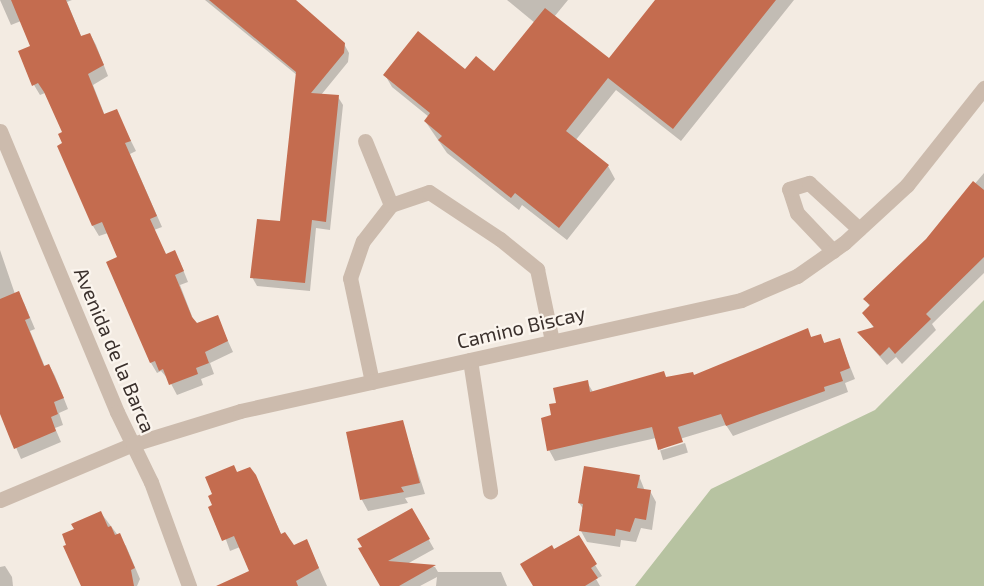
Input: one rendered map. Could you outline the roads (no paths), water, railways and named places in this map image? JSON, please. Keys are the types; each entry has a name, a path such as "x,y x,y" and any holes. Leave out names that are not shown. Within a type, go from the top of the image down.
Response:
{"street":[{"name":"Camino Biscay","path":"0,500 133,444 240,411 741,300 797,276 833,251 859,229 907,185 984,88"},
{"name":"Avenida de la Barca","path":"0,131 133,444 189,586"},
{"path":"365,141 392,205"},
{"path":"833,251 797,213 789,189 809,183 859,229"},
{"path":"372,382 350,278 363,241 392,205 429,192 500,238 537,269 552,341"},
{"path":"470,360 490,491"}]}
